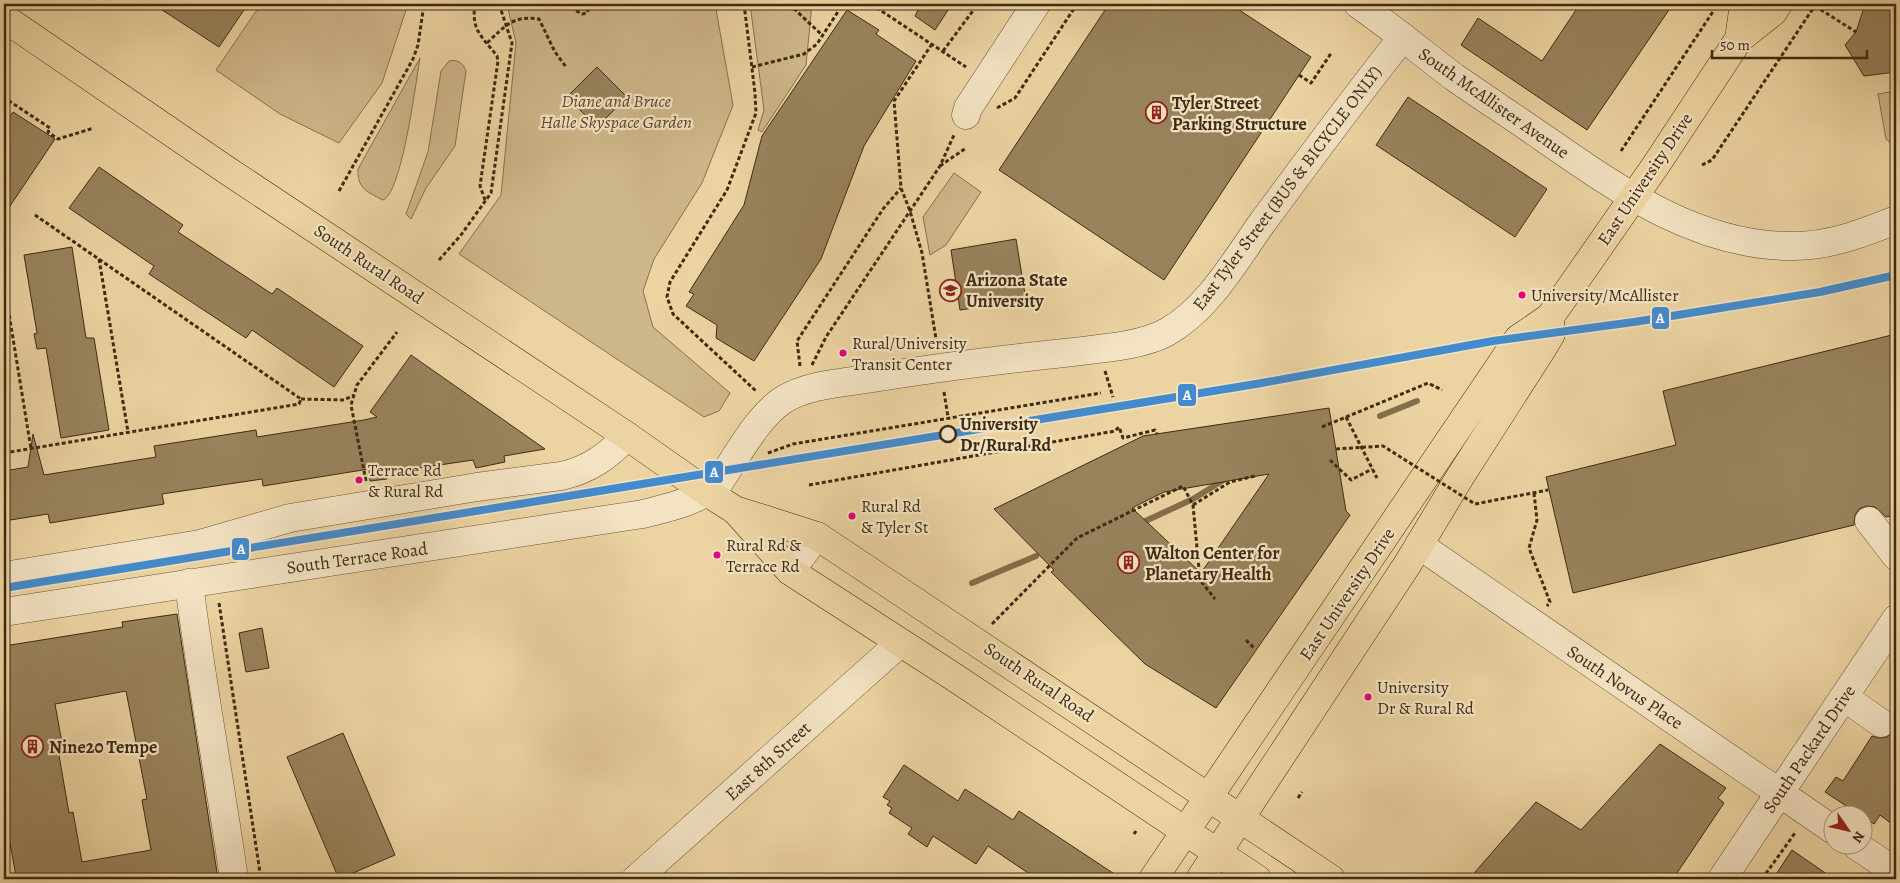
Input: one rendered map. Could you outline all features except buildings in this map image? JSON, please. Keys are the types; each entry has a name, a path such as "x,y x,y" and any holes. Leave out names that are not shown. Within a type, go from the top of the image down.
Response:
{"main road":[{"name":"East University Drive","path":"1739,39 1744,4"},
{"name":"East University Drive","path":"1153,879 1518,339 1550,318 1634,197 1739,39 1773,12 1778,4"},
{"name":"South Rural Road","path":"4,18 225,169 627,436 708,493 735,510 817,536 1331,879"},
{"name":"East University Drive","path":"1200,879 1419,544 1551,334 1550,318"},
{"name":"South Rural Road","path":"735,510 790,571 1257,879"}],"street":[{"path":"966,115 968,108 1036,4"},
{"name":"South McAllister Avenue","path":"1358,4 1455,77 1598,176 1634,197 1699,228 1733,239 1766,245 1795,246 1823,244 1854,236 1896,220"},
{"name":"East Tyler Street (BUS & BICYCLE ONLY)","path":"708,493 718,484 770,411 782,400 817,387 940,367 1100,348 1147,340 1165,333 1182,323 1215,287 1373,74 1403,37"},
{"path":"4,576 200,544 298,517 568,475 600,461 627,436"},
{"name":"South Terrace Road","path":"4,612 629,516 680,504 708,493"},
{"path":"1869,521 1896,556"},
{"path":"790,571 817,536"},
{"name":"South Novus Place","path":"1419,544 1822,822"},
{"path":"189,583 191,612 198,639 234,879"},
{"name":"South Packard Drive","path":"1722,879 1896,619"},
{"name":"East 8th Street","path":"636,879 900,643"},
{"path":"1844,698 1881,723"},
{"path":"1872,856 1896,872"}],"path":[{"path":"339,191 413,59 418,45 424,4"},
{"path":"475,4 474,26 497,56 498,61 480,186 485,201"},
{"path":"439,260 461,235 491,194 512,43 499,4"},
{"path":"565,4 582,14 586,12 590,4"},
{"path":"744,4 756,113 753,125 727,190 670,282 667,297 673,314 757,392"},
{"path":"789,4 822,35"},
{"path":"752,67 804,54 822,35 843,4"},
{"path":"871,4 970,69"},
{"path":"943,52 978,4"},
{"path":"994,110 1015,98 1078,4"},
{"path":"1621,151 1718,4"},
{"path":"1702,165 1712,160 1816,5 1856,32"},
{"path":"487,43 506,24 523,16 539,19 555,52 566,67"},
{"path":"932,44 894,101 901,188 922,253 937,345"},
{"path":"1299,75 1311,83 1332,52"},
{"path":"4,102 6,99 50,128 48,132 58,139 94,128"},
{"path":"817,387 812,363 826,337 940,166 952,138 966,115"},
{"path":"940,166 966,148"},
{"path":"800,366 797,341 883,209 901,188"},
{"path":"35,215 301,399 344,400 354,395"},
{"path":"99,258 128,432"},
{"path":"4,283 31,449"},
{"path":"368,487 351,405 358,386 397,332"},
{"path":"1103,363 1113,397"},
{"path":"1322,427 1428,383 1442,390"},
{"path":"944,389 948,417"},
{"path":"768,452 793,444 1101,392"},
{"path":"4,453 299,404 301,399"},
{"path":"1346,417 1376,478"},
{"path":"809,485 1115,431 1119,426 1123,438 1155,430 1157,434"},
{"path":"1336,449 1383,446 1475,504 1548,490"},
{"path":"1330,460 1351,480 1372,468"},
{"path":"1193,505 1230,482 1255,476"},
{"path":"992,624 1078,538 1183,486 1193,505 1200,580 1215,599"},
{"path":"1534,493 1537,520 1529,548 1550,602 1543,612"},
{"path":"216,578 261,879"},
{"path":"1246,640 1254,650"},
{"path":"1298,798 1302,792"},
{"path":"1762,879 1795,832"}],"green space":[{"path":"261,4 408,4 382,83 339,143 280,114 216,70"},
{"name":"Diane and Bruce Halle Skyspace Garden","path":"507,4 715,4 733,105 702,183 654,259 643,291 653,327 730,393 719,411 704,417 459,254 501,195 516,43"},
{"path":"750,4 812,4 806,65 762,132 758,130 764,110"},
{"path":"420,58 412,111 402,158 390,193 383,200 364,189 359,181 358,169"},
{"path":"449,61 460,62 466,71 455,146 426,188 411,219 406,214 428,152 441,71"},
{"path":"1896,91 1896,148 1886,139 1878,94"},
{"path":"954,173 981,192 946,245 930,255 923,217"}],"waterway":[{"path":"1380,416 1417,401"},
{"path":"1139,524 1193,499 1225,479"},
{"path":"972,583 1036,556"}],"transit line":[{"name":"A","path":"4,588 1256,384 1493,341 1634,322 1820,292 1896,275"}],"place":[{"name":"Tyler Street Parking Structure","path":"1156,113"},
{"name":"Arizona State University","path":"950,290"},
{"name":"University/McAllister","path":"1522,295"},
{"name":"Rural/University Transit Center","path":"843,353"},
{"name":"University Dr/Rural Rd","path":"948,434"},
{"name":"Terrace Rd & Rural Rd","path":"359,480"},
{"name":"Rural Rd & Tyler St","path":"852,516"},
{"name":"Rural Rd & Terrace Rd","path":"717,555"},
{"name":"Walton Center for Planetary Health","path":"1129,563"},
{"name":"University Dr & Rural Rd","path":"1368,697"},
{"name":"Nine20 Tempe","path":"33,747"}]}
